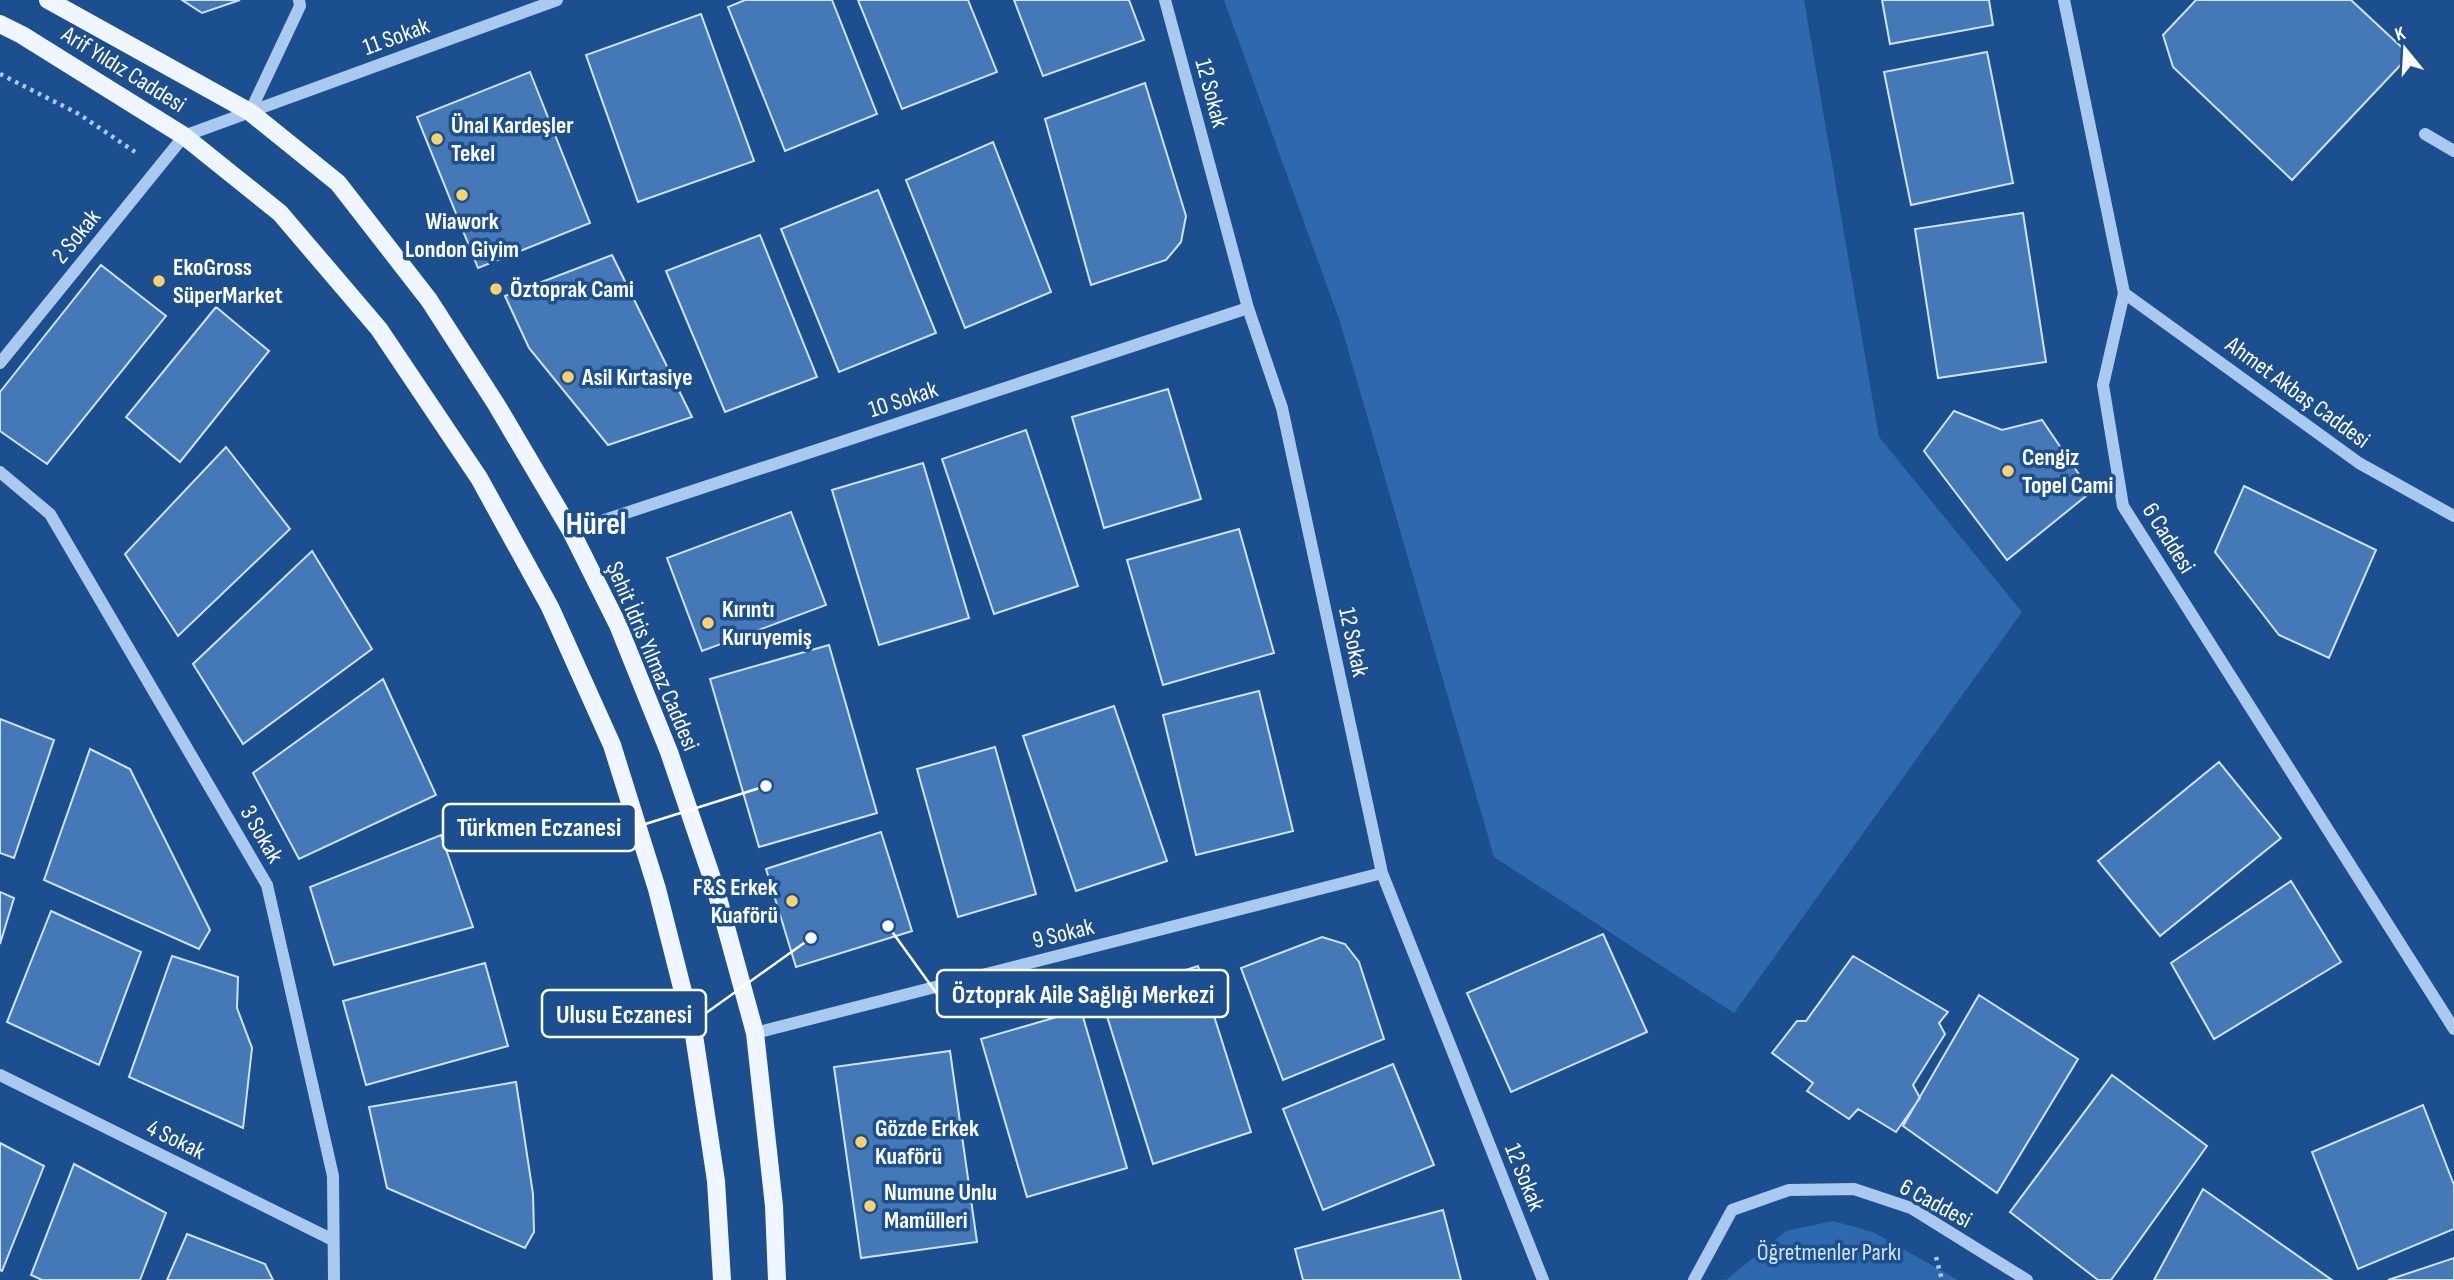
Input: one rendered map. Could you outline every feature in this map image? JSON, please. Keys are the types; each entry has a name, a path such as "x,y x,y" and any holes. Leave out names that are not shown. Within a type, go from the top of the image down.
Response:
{"main road":[{"name":"Arif Yıldız Caddesi","path":"48,0 250,112"},
{"name":"Arif Yıldız Caddesi","path":"0,24 184,136"},
{"name":"Şehit İdris Yılmaz Caddesi","path":"250,112 338,183 429,300 496,404 571,531 618,625 669,752 715,887 755,1033 774,1206 777,1280"},
{"path":"184,136 280,213 379,329 478,478 550,607 612,745 657,889 694,1035 716,1181 722,1280"}],"street":[{"path":"250,112 300,6 299,0"},
{"name":"11 Sokak","path":"184,136 557,0"},
{"name":"12 Sokak","path":"1165,0 1248,308 1282,408 1382,873 1543,1280"},
{"name":"6 Caddesi","path":"2064,0 2124,293 2103,385 2123,506 2454,1029"},
{"path":"2425,134 2454,151"},
{"name":"2 Sokak","path":"0,363 184,136"},
{"name":"Ahmet Akbaş Caddesi","path":"2124,293 2359,463 2454,516"},
{"name":"10 Sokak","path":"571,531 1248,308"},
{"name":"3 Sokak","path":"0,472 50,514 267,885 333,1176 334,1280"},
{"name":"9 Sokak","path":"755,1033 1382,873"},
{"name":"4 Sokak","path":"0,1075 333,1240"},
{"name":"6 Caddesi","path":"1694,1280 1732,1210 1789,1190 1854,1189 1911,1208 2027,1280"}],"path":[{"path":"0,74 79,114 159,168"}],"green space":[{"path":"1224,0 1804,0 1879,437 2022,612 1734,1013 1494,857 1340,322"},
{"name":"Öğretmenler Parkı","path":"1833,1221 1873,1232 1958,1280 1726,1280 1786,1231"}],"building":[{"path":"182,0 240,0 202,13"},
{"path":"745,0 832,0 877,114 785,151 728,7"},
{"path":"858,0 968,0 997,72 902,109"},
{"path":"1014,0 1129,0 1144,40 1043,76"},
{"path":"1882,0 1989,0 1993,25 1890,44"},
{"path":"2196,0 2351,0 2410,55 2292,180 2173,67 2163,35"},
{"path":"701,14 754,161 638,202 586,55"},
{"path":"1987,52 2013,183 1911,205 1884,72"},
{"path":"530,72 590,223 478,268 417,117"},
{"path":"1145,83 1186,216 1181,242 1166,260 1091,285 1045,119"},
{"path":"993,142 1051,292 965,328 906,180"},
{"path":"878,190 936,333 839,372 781,229"},
{"path":"2023,213 2046,362 1938,378 1915,229"},
{"path":"760,235 817,377 725,412 666,271"},
{"path":"612,255 692,417 608,445 529,348 505,296"},
{"path":"101,265 166,316 47,464 0,431 0,392"},
{"path":"216,307 269,351 180,462 126,417"},
{"path":"1168,389 1201,499 1104,528 1072,417"},
{"name":"Cengiz Topel Cami","path":"1954,411 2002,430 2042,420 2091,492 2007,560 1924,451"},
{"path":"1026,430 1078,586 994,614 942,459"},
{"path":"226,447 290,529 178,636 125,554"},
{"path":"923,463 969,618 879,645 832,490"},
{"path":"2244,486 2376,550 2329,658 2279,635 2215,552"},
{"path":"791,512 826,605 702,651 667,558"},
{"path":"1239,529 1274,653 1163,685 1127,560"},
{"path":"312,551 372,649 243,744 193,664"},
{"path":"829,645 877,813 759,847 710,679"},
{"path":"383,679 436,795 299,859 253,773"},
{"path":"1259,691 1293,831 1196,855 1163,715"},
{"path":"1114,706 1167,861 1076,891 1023,736"},
{"path":"0,719 54,740 14,858 0,853"},
{"path":"995,747 1036,894 958,917 917,769"},
{"path":"90,749 130,769 210,930 199,949 44,880"},
{"path":"2219,762 2281,838 2160,936 2098,861"},
{"path":"881,832 912,931 796,967 766,869"},
{"path":"441,835 473,927 334,965 310,887"},
{"path":"2291,881 2341,962 2214,1039 2171,963"},
{"path":"0,892 14,898 0,944"},
{"path":"51,911 141,952 99,1065 7,1022"},
{"path":"1603,934 1647,1032 1511,1092 1467,993"},
{"path":"1322,937 1345,944 1359,962 1384,1039 1283,1080 1241,968"},
{"path":"172,956 238,977 237,1008 252,1048 243,1128 129,1077"},
{"path":"1853,956 1948,1012 1939,1023 1945,1034 1913,1085 1920,1098 1896,1132 1858,1109 1849,1119 1807,1091 1813,1083 1772,1053 1797,1021 1806,1021"},
{"path":"485,963 508,1046 366,1085 343,1001"},
{"path":"1198,966 1251,1132 1153,1164 1101,997"},
{"path":"1979,995 2078,1059 1997,1193 1903,1126"},
{"path":"1081,1010 1127,1168 1027,1197 981,1039"},
{"path":"950,1051 977,1242 861,1258 834,1067"},
{"path":"1393,1064 1434,1165 1323,1210 1283,1109"},
{"path":"2112,1075 2207,1146 2111,1280 2098,1280 2010,1212"},
{"path":"516,1082 533,1194 534,1232 525,1248 387,1188 369,1107"},
{"path":"2423,1105 2454,1185 2454,1229 2358,1269 2312,1152"},
{"path":"0,1143 44,1166 2,1271 0,1270"},
{"path":"74,1164 166,1213 140,1280 42,1280 31,1275"},
{"path":"2203,1189 2332,1280 2154,1280"},
{"path":"1443,1210 1461,1280 1303,1280 1295,1249"},
{"path":"187,1234 265,1264 273,1280 167,1280"},
{"path":"2454,1258 2454,1280 2388,1280"}],"place":[{"name":"Ünal Kardeşler Tekel","path":"437,139"},
{"name":"Wiawork London Giyim","path":"462,195"},
{"name":"EkoGross SüperMarket","path":"159,281"},
{"name":"Öztoprak Cami","path":"496,289"},
{"name":"Asil Kırtasiye","path":"568,377"},
{"name":"Cengiz Topel Cami","path":"2008,471"},
{"name":"Kırıntı Kuruyemiş","path":"708,623"},
{"name":"Türkmen Eczanesi","path":"766,786"},
{"name":"F&S Erkek Kuaförü","path":"792,901"},
{"name":"Öztoprak Aile Sağlığı Merkezi","path":"888,926"},
{"name":"Ulusu Eczanesi","path":"811,938"},
{"name":"Gözde Erkek Kuaförü","path":"861,1142"},
{"name":"Numune Unlu Mamülleri","path":"870,1206"}],"district":[{"name":"Hürel","path":"596,523"}]}
